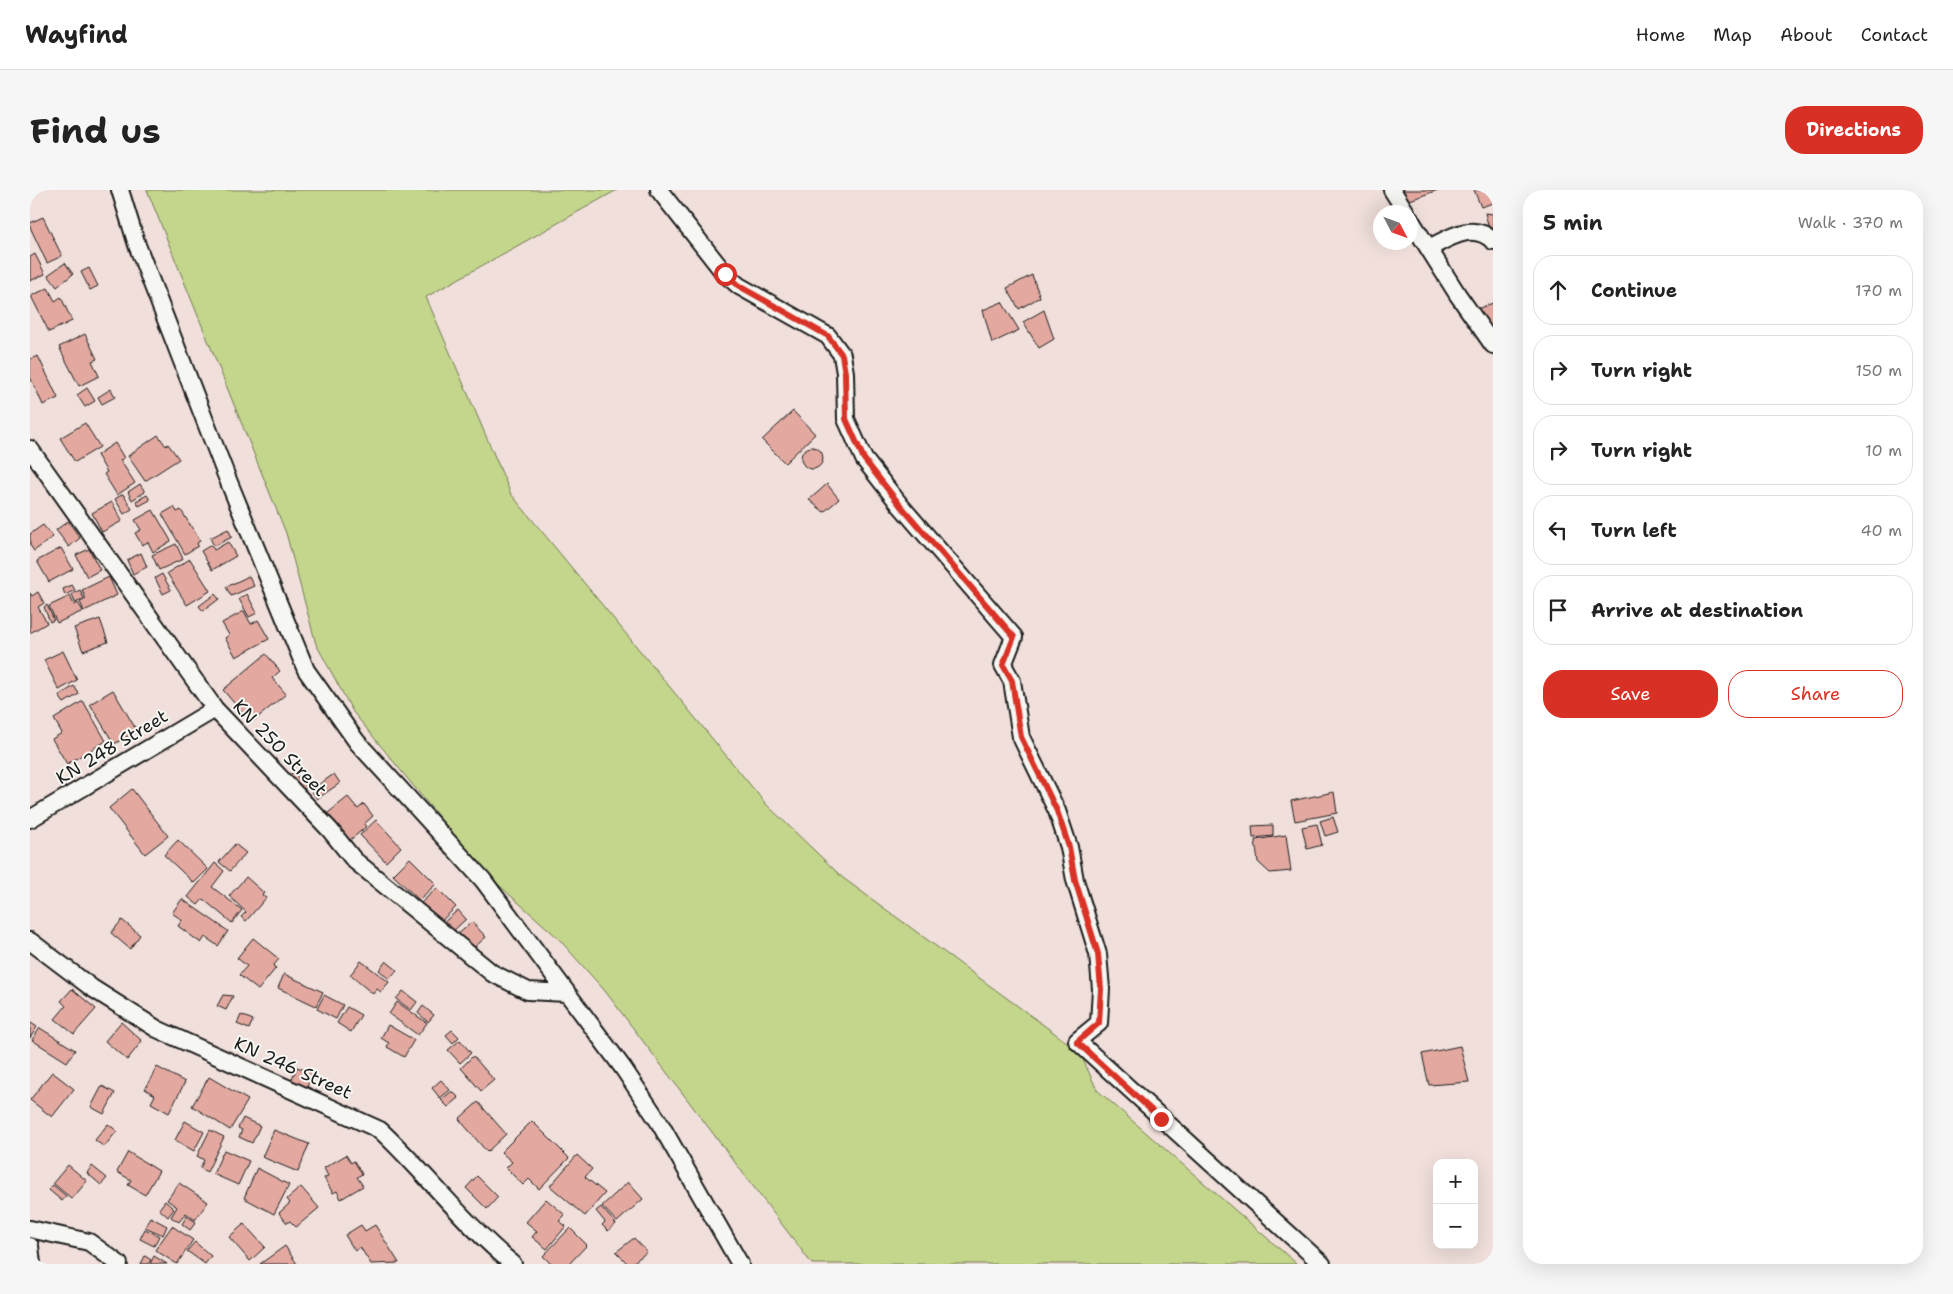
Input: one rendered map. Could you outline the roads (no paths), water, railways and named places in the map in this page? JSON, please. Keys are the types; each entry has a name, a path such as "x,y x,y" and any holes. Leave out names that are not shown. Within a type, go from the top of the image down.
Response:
{"street":[{"path":"120,190 137,245 306,670 357,742 483,880 623,1068 659,1122 740,1264"},
{"path":"659,190 725,274 739,286 828,336 842,355 845,373 846,419 864,459 900,505 1014,637 1003,665 1012,681 1021,737 1057,811 1069,847 1075,880 1098,954 1101,989 1099,1023 1077,1042 1322,1264"},
{"path":"1392,190 1402,205"},
{"path":"1418,231 1493,345"},
{"path":"1429,248 1458,234 1470,231 1479,232 1493,242"},
{"name":"KN 250 Street","path":"30,449 215,709 330,830 354,860 492,973 528,991 568,993"},
{"name":"KN 248 Street","path":"30,819 215,709"},
{"name":"KN 246 Street","path":"30,941 92,988 157,1029 380,1130 407,1156 482,1238 513,1264"},
{"path":"30,1229 89,1242 119,1264"},
{"path":"30,1246 32,1264"}]}
